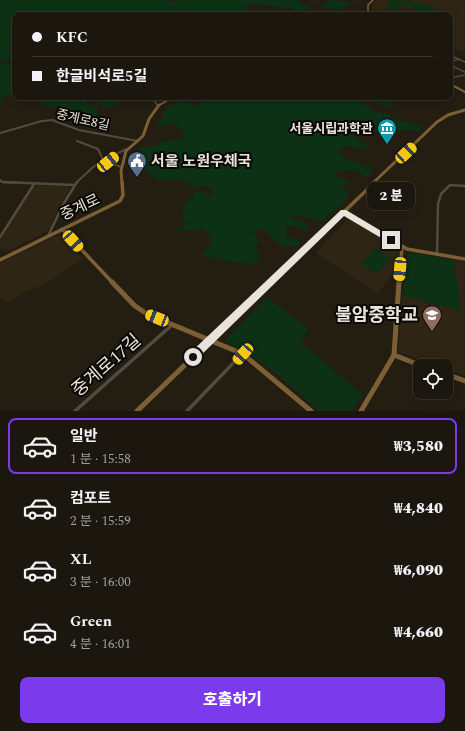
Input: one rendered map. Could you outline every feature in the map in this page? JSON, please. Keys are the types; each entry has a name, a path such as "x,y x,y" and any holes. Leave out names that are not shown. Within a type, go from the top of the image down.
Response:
{"street":[{"path":"368,12 368,5 373,0"},
{"path":"453,56 465,62"},
{"path":"453,61 460,59"},
{"path":"453,67 465,72"},
{"path":"453,77 465,75"},
{"path":"453,86 465,92"},
{"path":"154,100 158,106"},
{"name":"중계로","path":"108,162 129,148 143,136 149,119 158,106 167,100"},
{"path":"137,411 437,122 448,115 465,110"},
{"name":"중계로8길","path":"0,133 42,121 52,120 79,130 138,141"},
{"path":"77,141 98,150 103,160 121,167"},
{"name":"중계로","path":"0,260 120,201 123,195 121,167 129,148"},
{"path":"48,236 73,185 87,171 103,160"},
{"path":"0,181 8,183 73,185"},
{"path":"0,237 34,184"},
{"path":"437,254 438,204 441,194 450,185 465,186"},
{"path":"344,212 402,247 465,259"},
{"path":"62,229 135,306 147,314 243,354 311,411"},
{"path":"361,411 394,355 402,247"},
{"name":"중계로17길","path":"75,411 173,325"},
{"path":"187,411 243,354"},
{"path":"394,355 413,362"},
{"path":"453,377 465,381"}],"shaded area":[{"path":"378,0 465,0 465,52 453,50 453,12 371,12 372,4"},
{"path":"34,185 70,187 48,231 9,250 0,249 0,238"},
{"path":"347,220 351,220 393,244 399,251 397,278 390,277 378,294 316,253"},
{"path":"60,234 83,259 42,286 27,291 7,303 0,298 0,263"},
{"name":"불암중학교","path":"454,260 465,262 465,376 453,372 453,359 418,359 398,352 402,295 461,311"}],"green space":[{"path":"0,0 164,0 175,2 181,0 299,0 301,4 311,8 304,12 274,6 251,5 244,6 249,10 245,12 12,12 12,60 0,61"},
{"path":"332,0 352,3 339,11 320,7"},
{"path":"390,0 408,1 436,8 432,12 416,12 418,11 412,7 400,5 398,7 402,9 398,10 400,11 390,12 396,10 385,6"},
{"path":"267,10 286,12 262,12"},
{"path":"5,63 12,65 12,95 0,97 0,64"},
{"path":"36,100 89,100 86,103 98,110 98,115 91,117 91,119 74,119 65,111"},
{"path":"89,100 121,100 110,107"},
{"path":"209,100 363,100 362,102 374,112 390,115 390,118 423,126 419,131 395,131 380,128 358,120 338,127 315,124 313,128 348,133 366,144 368,147 360,149 346,146 337,152 345,157 344,158 373,169 367,178 356,170 339,171 335,173 339,178 350,181 341,187 350,194 341,205 322,221 290,214 291,217 304,223 310,231 307,232 300,227 291,226 286,229 285,235 300,241 298,246 286,247 278,243 264,228 254,232 258,243 255,247 260,254 257,261 251,264 202,255 209,247 212,240 203,229 174,231 186,225 183,215 183,208 193,197 195,192 202,192 210,195 213,192 210,188 203,185 195,188 181,179 157,180 144,169 136,153 140,148 158,145 161,142 185,138 183,131 178,128 177,123 158,126 156,121 162,118 166,107 174,103 181,102 196,106"},
{"path":"363,100 389,100 393,105 391,107 384,106"},
{"path":"375,248 391,257 377,274 361,264"},
{"path":"408,252 454,260 461,311 402,295"},
{"path":"267,297 309,329 300,342 363,395 352,411 319,411 263,364 239,348 225,341"}],"place":[{"name":"서울시립과학관","path":"387,145"},
{"name":"서울 노원우체국","path":"137,178"},
{"name":"불암중학교","path":"432,332"}],"route":[{"path":"193,357 344,212 391,240"}]}
